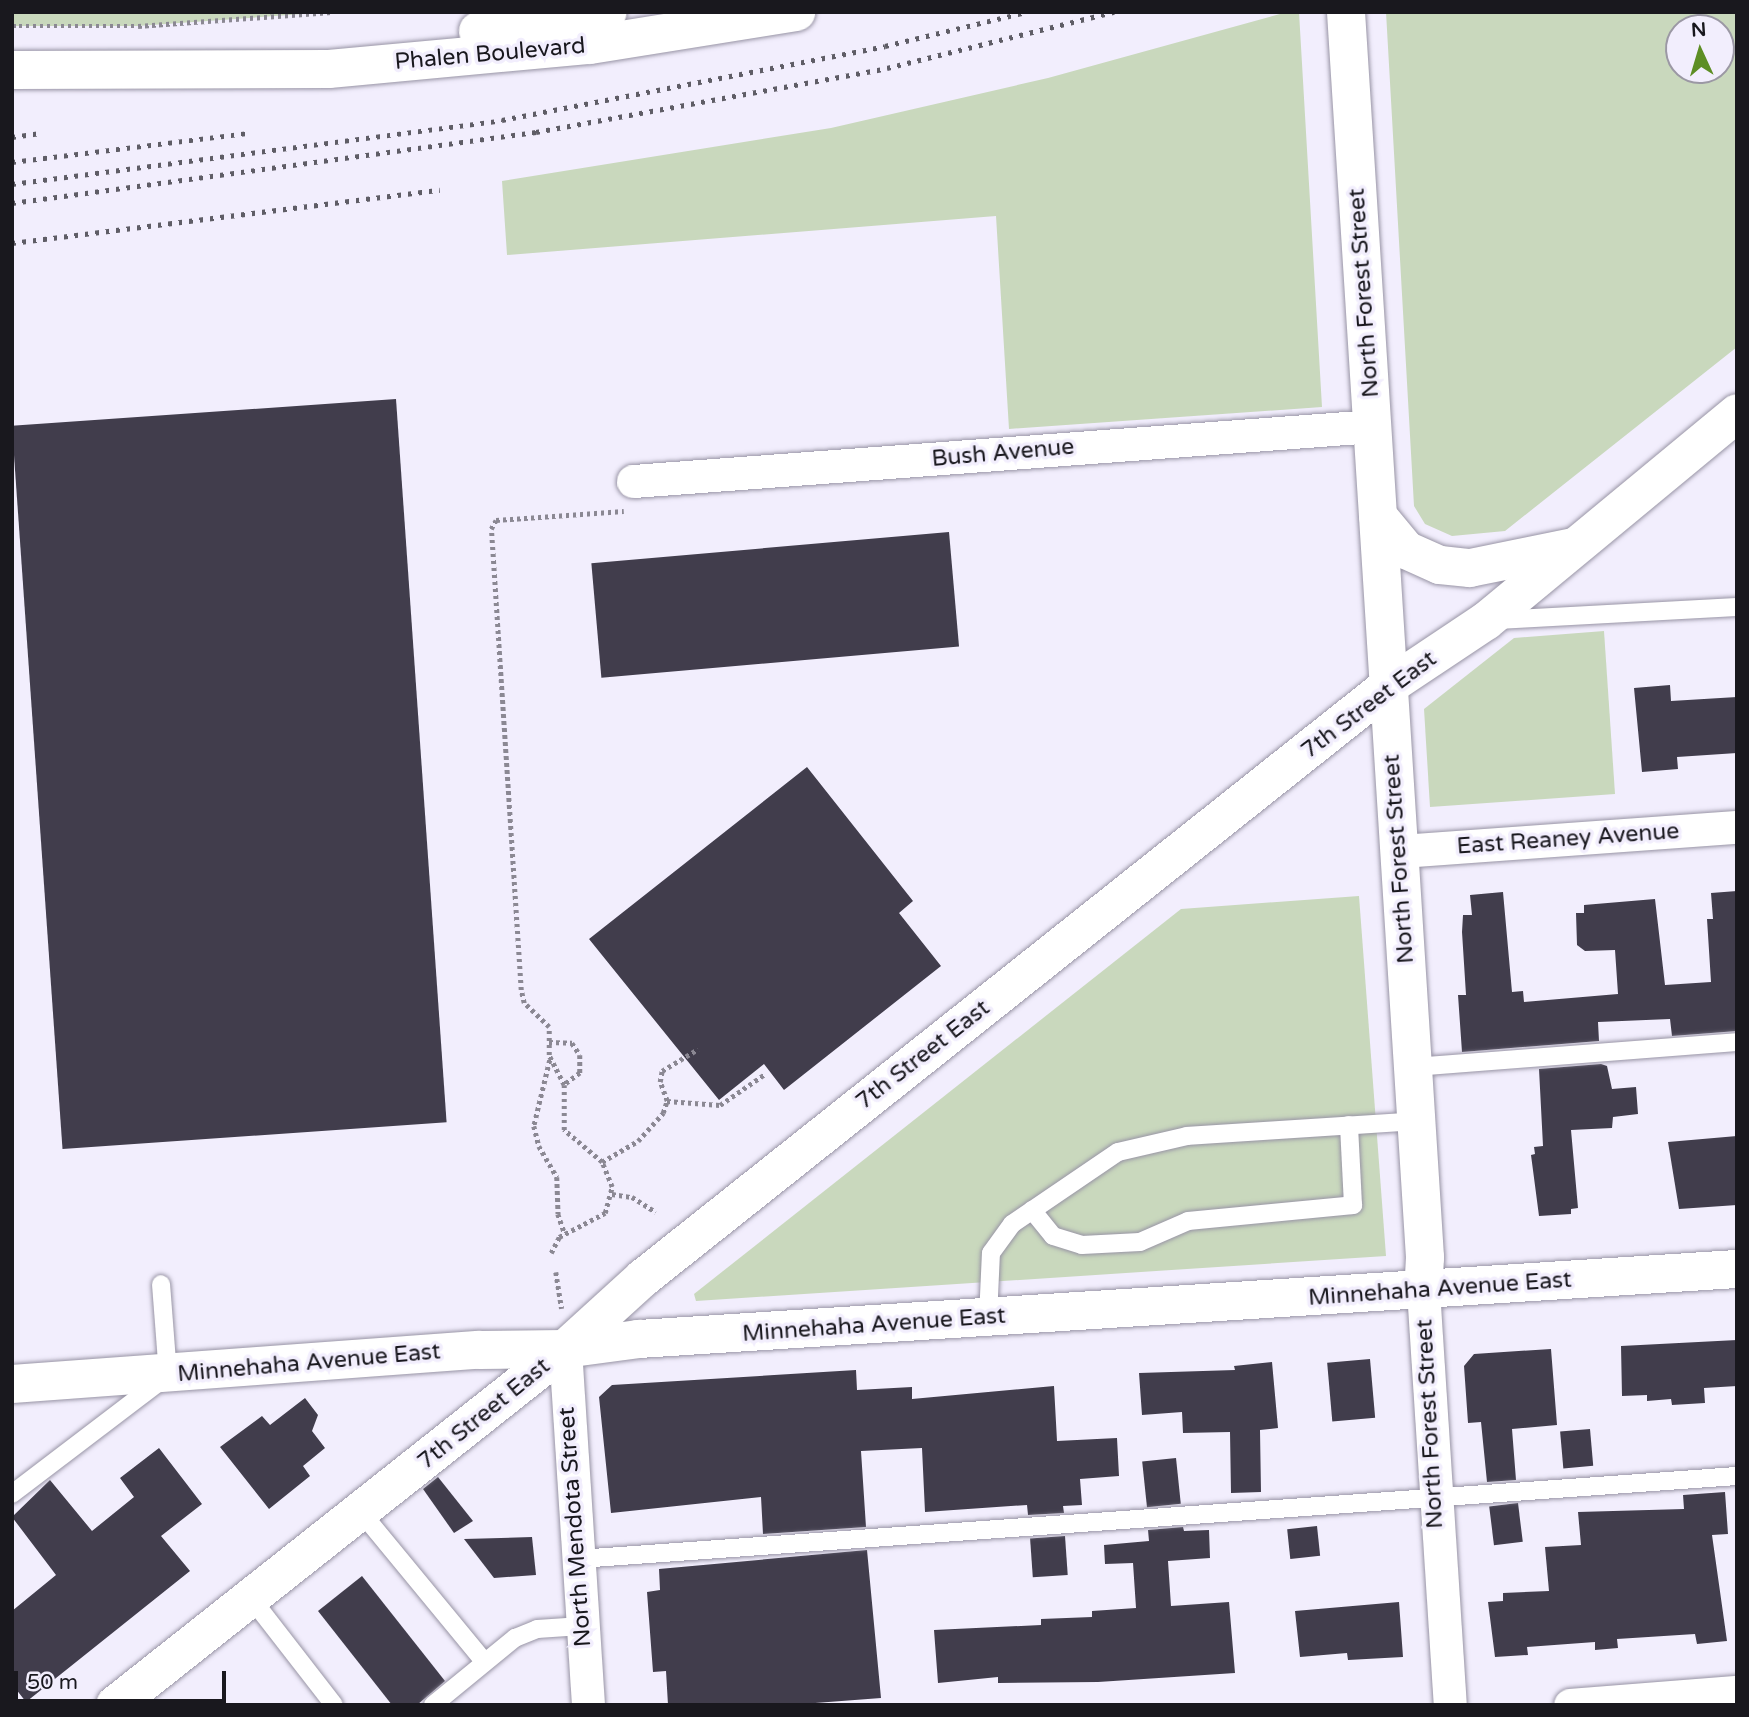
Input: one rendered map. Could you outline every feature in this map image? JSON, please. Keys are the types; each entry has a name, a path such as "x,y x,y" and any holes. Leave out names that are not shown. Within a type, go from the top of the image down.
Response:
{"street":[{"name":"Phalen Boulevard","path":"182,68 608,12"},
{"name":"Phalen Boulevard","path":"12,70 356,66 590,45 796,12"},
{"name":"North Forest Street","path":"1346,12 1413,1067 1434,1498 1450,1705"},
{"name":"7th Street East","path":"115,1705 565,1349 643,1278 1387,687 1486,621 1737,413"},
{"name":"Bush Avenue","path":"634,495 1373,426"},
{"path":"1378,516 1406,551 1440,565 1470,568 1579,546"},
{"name":"East Reaney Avenue","path":"1400,851 1737,827"},
{"name":"Minnehaha Avenue East","path":"12,1384 168,1375 480,1350 565,1349 639,1339 1737,1269"},
{"name":"North Mendota Street","path":"565,1349 588,1705"},
{"path":"1570,1705 1737,1692"}],"lane":[{"path":"1486,621 1737,607"},
{"path":"1413,1067 1737,1042"},
{"path":"988,1318 991,1253 1012,1224 1118,1152 1187,1136 1416,1121"},
{"path":"1031,1210 1053,1236 1082,1245 1140,1242 1188,1221 1353,1205 1349,1125"},
{"path":"12,1494 168,1375 161,1284"},
{"path":"579,1559 1737,1476"},
{"path":"360,1512 484,1661"},
{"path":"251,1598 334,1705"},
{"path":"433,1705 515,1638 537,1629 582,1626"}],"path":[{"path":"12,26 138,26 331,12"},
{"path":"565,1234 558,1214 557,1177 539,1146 534,1126 550,1059 547,1023 524,1003 519,977 491,529 496,520 634,495"},
{"path":"548,1042 572,1043 580,1055 580,1073 565,1085"},
{"path":"602,1162 638,1141 663,1113 667,1101 660,1082 662,1070 698,1049"},
{"path":"550,1059 565,1085 564,1130 602,1162 611,1177 612,1194 600,1218 555,1241 551,1253"},
{"path":"667,1101 720,1105 765,1074"},
{"path":"612,1194 632,1197 656,1212"}],"green space":[{"path":"12,12 331,12 138,26 12,26"},
{"path":"1287,12 1299,12 1322,407 1009,429 996,216 507,255 502,181 831,128 1048,78"},
{"path":"1386,12 1737,12 1737,347 1505,531 1452,536 1425,524 1414,506"},
{"path":"1604,631 1615,794 1430,807 1424,709 1514,638"},
{"path":"1359,896 1386,1256 696,1301 694,1294 1181,909"}],"building":[{"path":"396,399 447,1122 63,1149 12,426"},
{"path":"949,532 959,647 601,678 591,563"},
{"path":"1670,685 1671,701 1737,697 1737,753 1677,757 1678,769 1642,772 1634,688"},
{"path":"807,767 913,901 899,913 941,966 784,1090 764,1064 719,1100 589,939"},
{"path":"1737,891 1737,1031 1672,1036 1670,1019 1598,1022 1599,1041 1462,1052 1458,995 1466,995 1462,932 1463,915 1472,915 1470,895 1503,892 1512,992 1523,991 1524,1002 1618,994 1615,950 1585,951 1577,945 1576,913 1584,913 1584,905 1655,899 1665,985 1711,982 1707,919 1713,919 1711,893"},
{"path":"1601,1064 1607,1066 1612,1089 1636,1087 1638,1114 1613,1117 1612,1128 1571,1130 1578,1208 1571,1209 1571,1214 1539,1216 1531,1155 1535,1154 1534,1147 1543,1146 1539,1069"},
{"path":"1737,1136 1737,1205 1679,1209 1668,1142"},
{"path":"1737,1340 1737,1386 1704,1388 1705,1403 1672,1405 1671,1399 1647,1401 1647,1395 1622,1396 1621,1346"},
{"path":"1551,1349 1557,1425 1512,1429 1516,1480 1487,1482 1481,1422 1468,1423 1464,1366 1474,1354"},
{"path":"1370,1359 1375,1418 1332,1422 1327,1363"},
{"path":"1272,1362 1278,1428 1260,1430 1261,1492 1231,1493 1230,1432 1183,1433 1182,1412 1142,1415 1139,1373 1235,1370 1234,1366"},
{"path":"856,1370 857,1390 912,1387 912,1399 1054,1386 1057,1441 1117,1438 1119,1476 1080,1479 1082,1505 1063,1506 1064,1513 1028,1515 1027,1505 925,1512 922,1448 861,1451 866,1527 763,1534 761,1497 611,1513 599,1397 612,1385"},
{"path":"305,1398 318,1415 312,1431 325,1448 303,1466 310,1476 269,1509 220,1447 262,1416 270,1425"},
{"path":"1590,1429 1593,1466 1563,1468 1560,1432"},
{"path":"159,1448 202,1504 161,1536 190,1571 26,1702 12,1684 12,1611 56,1575 12,1517 50,1480 92,1531 134,1497 120,1478"},
{"path":"1176,1458 1181,1504 1147,1507 1142,1462"},
{"path":"438,1477 473,1521 454,1533 423,1489"},
{"path":"1725,1492 1728,1534 1712,1535 1727,1641 1697,1644 1695,1634 1617,1639 1618,1648 1595,1650 1595,1642 1527,1647 1528,1655 1495,1657 1488,1602 1503,1601 1503,1593 1549,1591 1545,1547 1581,1545 1578,1512 1684,1509 1683,1495"},
{"path":"1518,1503 1523,1542 1494,1545 1489,1507"},
{"path":"1317,1526 1320,1556 1290,1559 1287,1529"},
{"path":"1183,1527 1184,1531 1209,1530 1210,1558 1168,1561 1171,1606 1229,1602 1235,1673 1098,1682 998,1683 998,1677 938,1683 934,1630 1041,1625 1041,1619 1092,1617 1092,1611 1136,1608 1133,1563 1105,1564 1104,1545 1149,1541 1148,1530"},
{"path":"1065,1536 1068,1575 1033,1577 1030,1538"},
{"path":"532,1537 536,1575 494,1578 464,1539"},
{"path":"867,1550 881,1698 789,1705 668,1705 666,1671 653,1672 647,1592 660,1590 659,1569"},
{"path":"362,1576 445,1681 417,1705 392,1705 318,1611"},
{"path":"1399,1602 1403,1657 1348,1660 1347,1653 1300,1657 1295,1611"}],"railway":[{"path":"12,184 502,120 885,46 1027,12"},
{"path":"12,203 536,132 887,68 1114,12"},
{"path":"12,137 41,133"},
{"path":"12,162 249,133"},
{"path":"12,243 440,190"}]}
